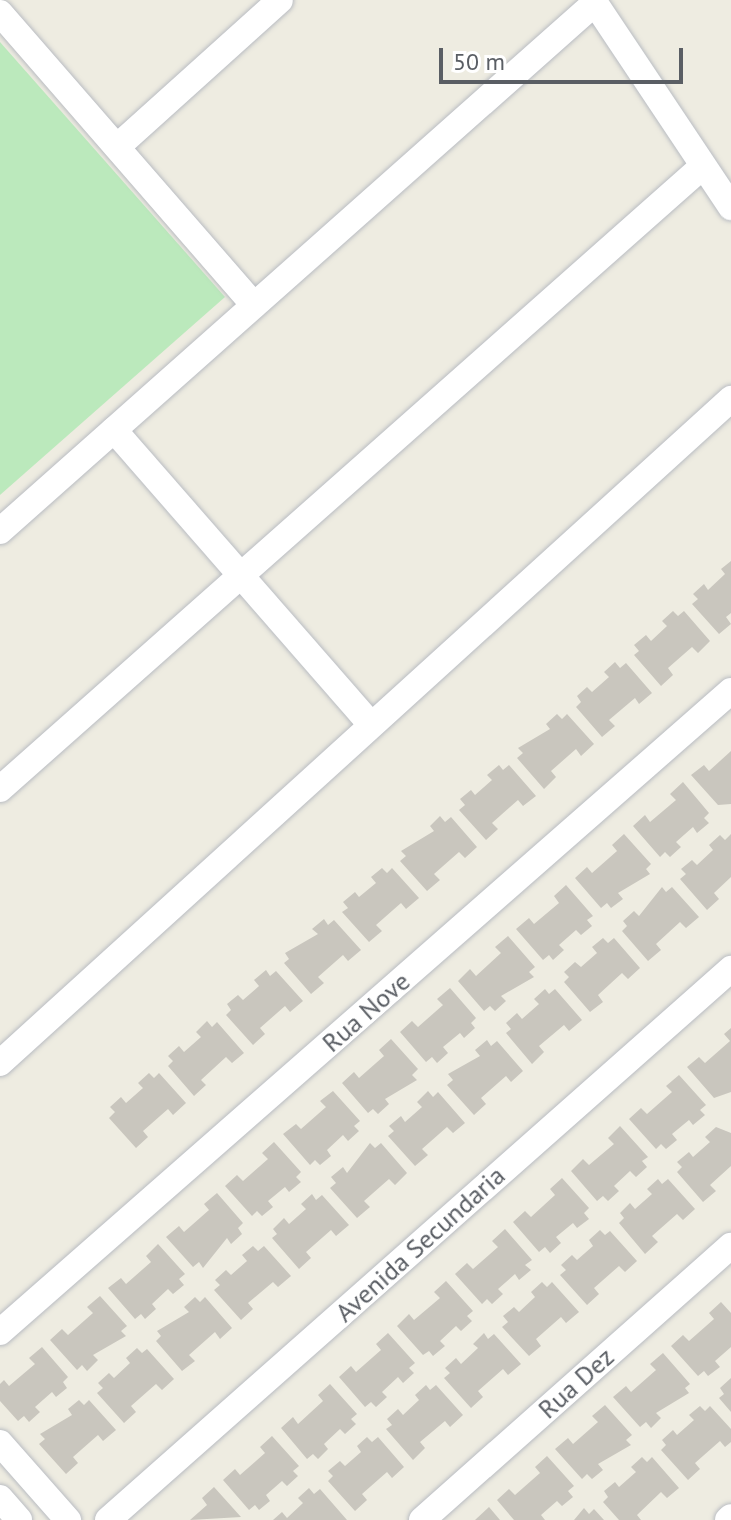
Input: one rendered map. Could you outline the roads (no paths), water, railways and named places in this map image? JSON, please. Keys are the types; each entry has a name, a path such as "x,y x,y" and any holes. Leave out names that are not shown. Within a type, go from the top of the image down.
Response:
{"street":[{"path":"117,147 280,0"},
{"path":"0,531 594,1 731,207"},
{"path":"0,13 254,305"},
{"path":"0,789 703,166"},
{"path":"0,1063 731,399"},
{"path":"114,430 371,725"},
{"name":"Rua Nove","path":"0,1332 731,691"},
{"name":"Avenida Secundaria","path":"108,1520 731,969"},
{"name":"Rua Dez","path":"422,1520 731,1246"},
{"path":"0,1443 68,1520"},
{"path":"0,1498 19,1520"}]}
